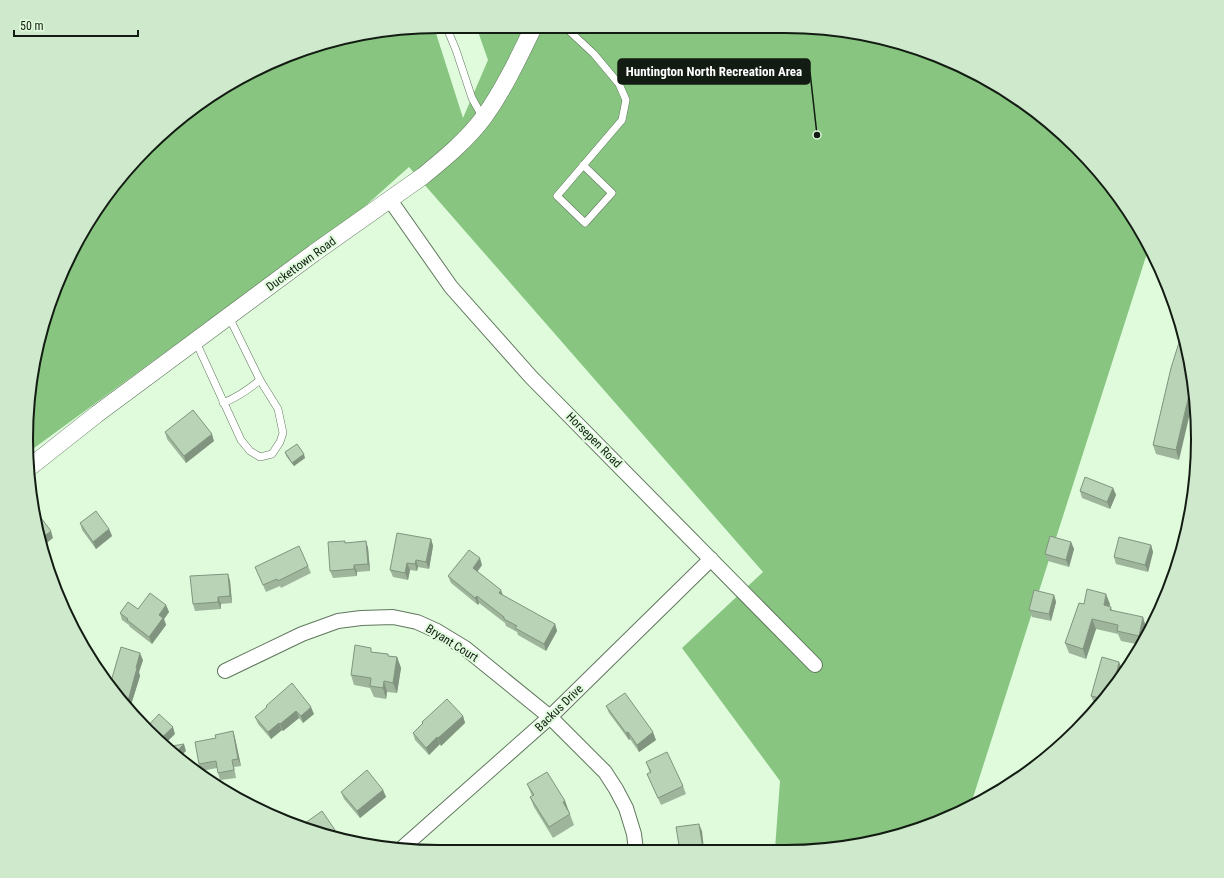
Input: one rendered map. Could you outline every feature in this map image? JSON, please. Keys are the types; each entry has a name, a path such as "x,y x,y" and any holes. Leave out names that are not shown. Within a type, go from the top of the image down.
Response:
{"street":[{"name":"Duckettown Road","path":"34,464 97,414 314,253 423,176 468,136 483,118 504,85 530,33"},
{"name":"Horsepen Road","path":"390,200 451,287 531,377 815,665"},
{"name":"Backus Drive","path":"408,844 550,717 711,559"},
{"name":"Bryant Court","path":"226,671 302,634 338,621 361,618 393,617 417,622 437,631 465,648 550,717 604,772 616,789 626,808 634,834 635,845"}],"lane":[{"path":"449,33 472,98 483,118"},
{"path":"572,33 594,54 619,84 626,100 622,120 583,165 557,196 585,223 612,193 583,165"},
{"path":"196,342 240,440 250,451 260,457 272,454 280,442 283,433 278,410 260,380 229,317"},
{"path":"223,403 246,392 260,380"}],"green space":[{"path":"436,33 463,118 488,60 478,33 785,33 838,36 890,47 916,55 965,75 1011,101 1053,134 1072,152 1090,171 1123,213 1147,254 973,799 940,814 890,831 838,842 775,845 780,781 682,648 763,572 409,167 363,208 33,449 36,386 47,334 64,284 75,259 101,213 134,171 171,134 213,101 259,75 284,64 334,47 386,36 412,34"}],"building":[{"path":"1179,343 1189,396 1176,450 1153,445 1171,368"},
{"path":"193,410 212,434 184,456 165,432"},
{"path":"297,444 304,454 292,463 285,452"},
{"path":"1085,477 1113,488 1107,502 1080,491"},
{"path":"96,511 109,529 93,542 80,523"},
{"path":"41,518 51,531 45,536"},
{"path":"397,533 431,539 426,562 416,560 415,564 407,563 405,573 390,570"},
{"path":"1050,536 1071,542 1066,560 1045,554"},
{"path":"1119,537 1151,545 1145,565 1114,557"},
{"path":"345,541 345,543 366,541 368,564 354,565 354,569 330,571 328,542"},
{"path":"299,546 308,566 278,581 277,579 263,585 255,567"},
{"path":"469,550 480,558 473,568 501,590 499,593 555,624 544,644 515,628 517,626 504,619 504,617 477,596 475,598 448,576"},
{"path":"228,574 230,596 218,597 218,602 193,604 190,576"},
{"path":"1087,589 1106,594 1104,605 1111,607 1110,610 1143,617 1139,636 1117,631 1118,625 1092,619 1083,649 1065,643 1079,603 1084,604"},
{"path":"1034,590 1054,595 1049,614 1029,610"},
{"path":"150,593 166,605 159,615 163,618 149,637 120,613 128,602 138,609"},
{"path":"355,645 371,648 371,652 388,654 388,656 397,657 393,683 384,681 383,688 370,686 371,678 351,675"},
{"path":"121,647 140,653 128,700 112,679"},
{"path":"1102,657 1119,662 1117,673 1098,698 1091,696"},
{"path":"292,683 311,707 301,716 296,711 268,732 255,717"},
{"path":"625,693 653,732 637,745 606,706"},
{"path":"447,699 463,716 426,748 413,733 423,723 422,722"},
{"path":"159,714 173,727 163,736 150,724"},
{"path":"233,731 238,759 232,760 234,770 218,773 216,761 199,764 195,742 216,738 215,735"},
{"path":"184,744 178,750 173,746"},
{"path":"667,752 683,786 658,798 647,774 651,772 646,762"},
{"path":"367,770 383,790 357,811 341,792"},
{"path":"547,772 565,801 563,802 570,814 549,827 530,797 534,795 527,784"},
{"path":"322,811 335,830 334,831 306,822"},
{"path":"699,824 702,845 679,845 676,827"}],"place":[{"name":"Huntington North Recreation Area","path":"817,135"}]}
